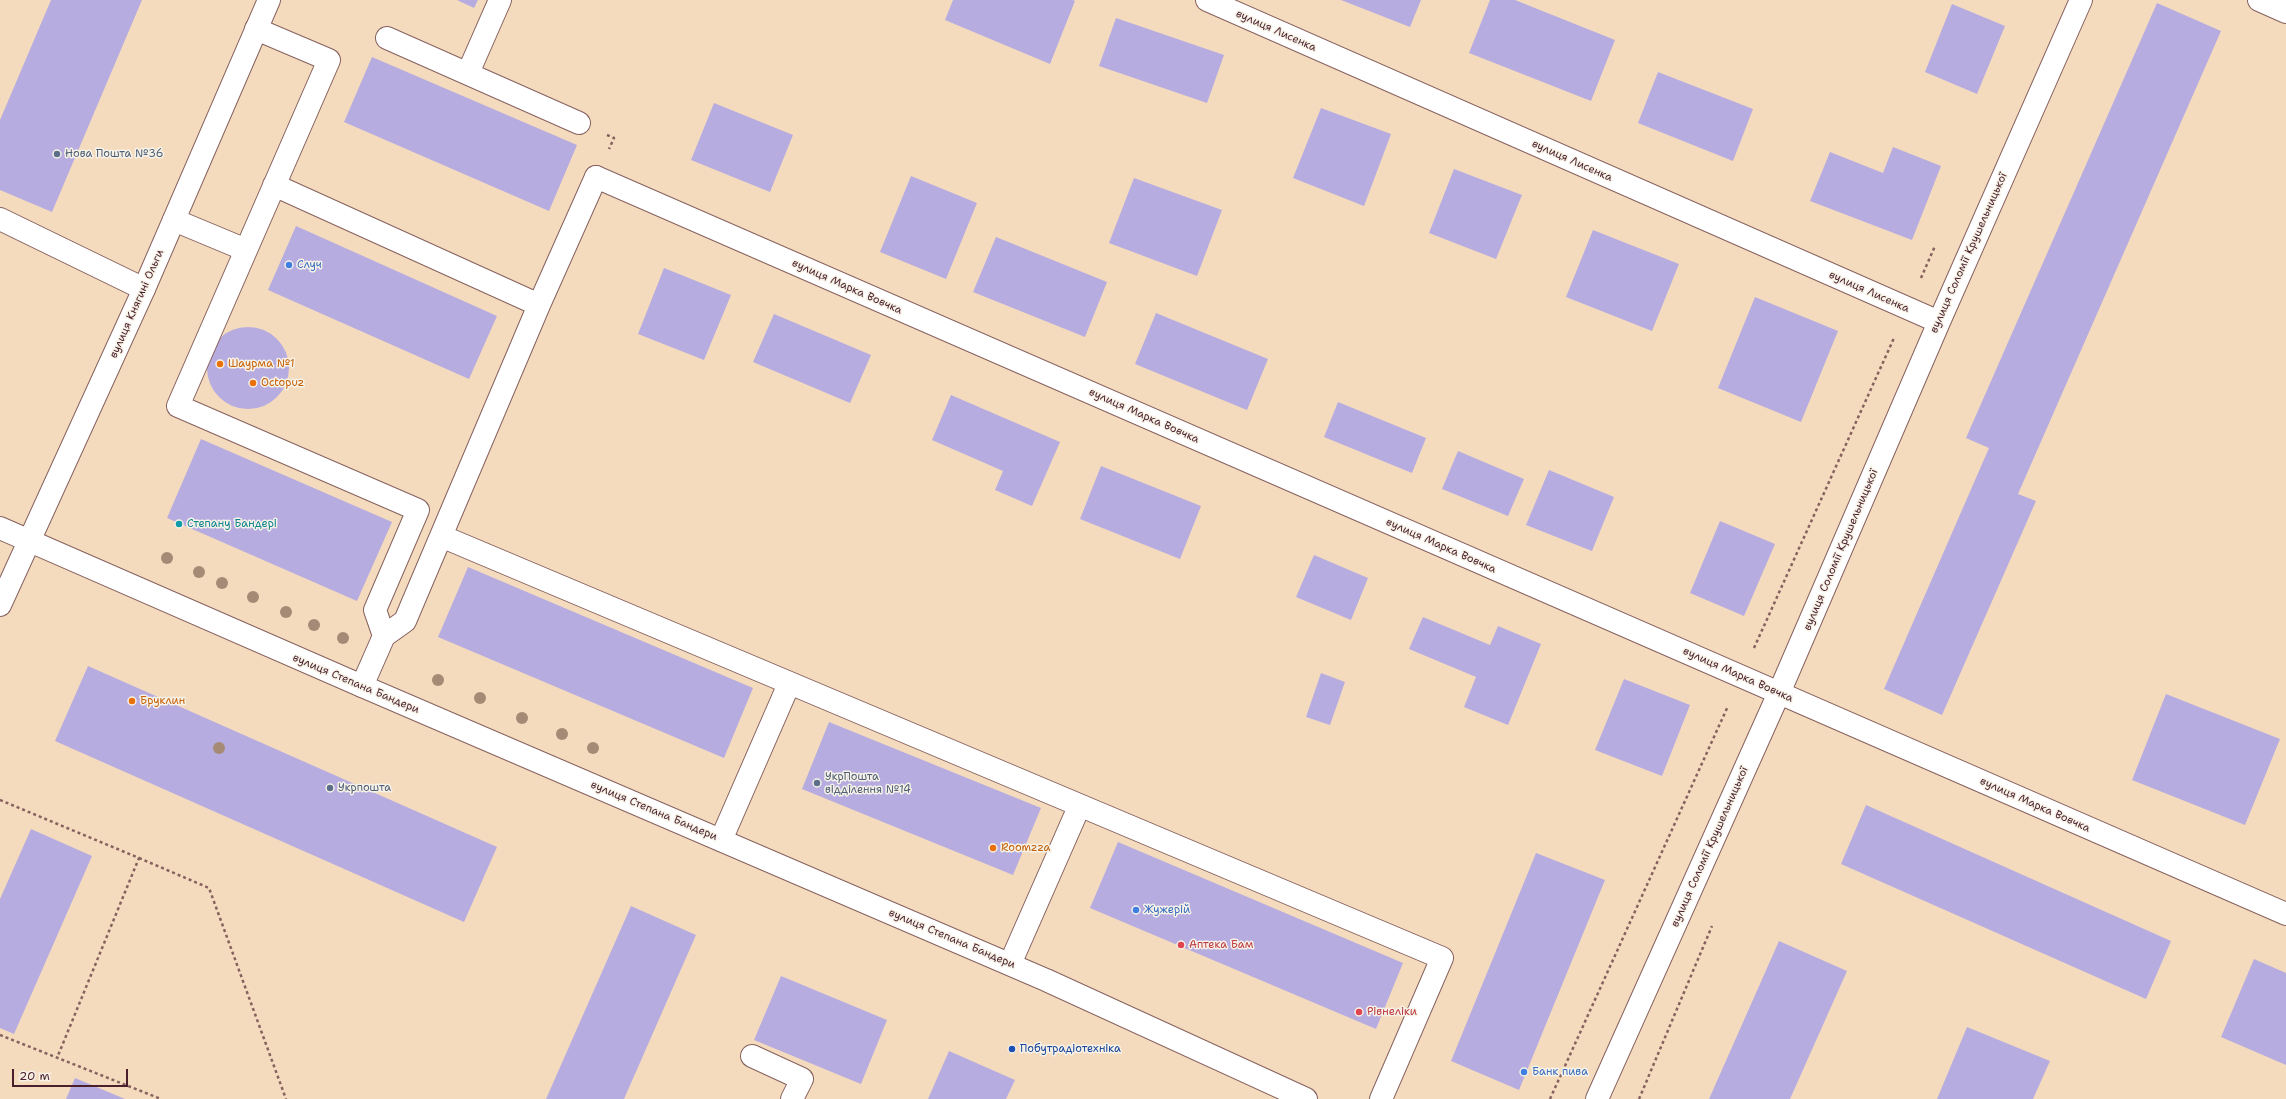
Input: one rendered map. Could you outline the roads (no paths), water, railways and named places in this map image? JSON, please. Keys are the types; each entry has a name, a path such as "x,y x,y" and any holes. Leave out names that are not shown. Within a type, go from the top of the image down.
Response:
{"street":[{"name":"вулиця Княгині Ольги","path":"0,605 144,289 269,0"},
{"path":"468,73 500,0"},
{"name":"вулиця Лисенка","path":"1207,0 1939,322"},
{"name":"вулиця Соломії Крушельницької","path":"1597,1099 1779,693 2080,0"},
{"path":"256,29 328,60 178,406 418,510 375,610 384,636"},
{"path":"387,38 580,123"},
{"name":"вулиця Марка Вовчка","path":"539,306 596,177 2286,914"},
{"path":"274,185 539,306 405,621 384,636 362,686"},
{"path":"0,219 144,289"},
{"path":"174,220 246,250"},
{"name":"вулиця Степана Бандери","path":"0,528 29,539 362,686 1010,964 1306,1099"},
{"path":"441,536 1079,807 1442,958 1381,1099"},
{"path":"720,840 789,684"},
{"path":"1010,964 1079,807"},
{"path":"752,1056 802,1079 792,1099"}],"place":[{"name":"Нова Пошта №36","path":"57,154"},
{"name":"Случ","path":"289,265"},
{"name":"Шаурма №1","path":"220,364"},
{"name":"Octopuz","path":"253,383"},
{"name":"Степану Бандері","path":"179,524"},
{"name":"Бруклин","path":"132,701"},
{"name":"УкрПошта відділення №14","path":"817,783"},
{"name":"Укрпошта","path":"330,788"},
{"name":"Roomzza","path":"993,848"},
{"name":"Жужерій","path":"1136,910"},
{"name":"Аптека Бам","path":"1181,945"},
{"name":"Рівнеліки","path":"1359,1012"},
{"name":"Побутрадіотехніка","path":"1012,1049"},
{"name":"Банк пива","path":"1524,1072"}]}
